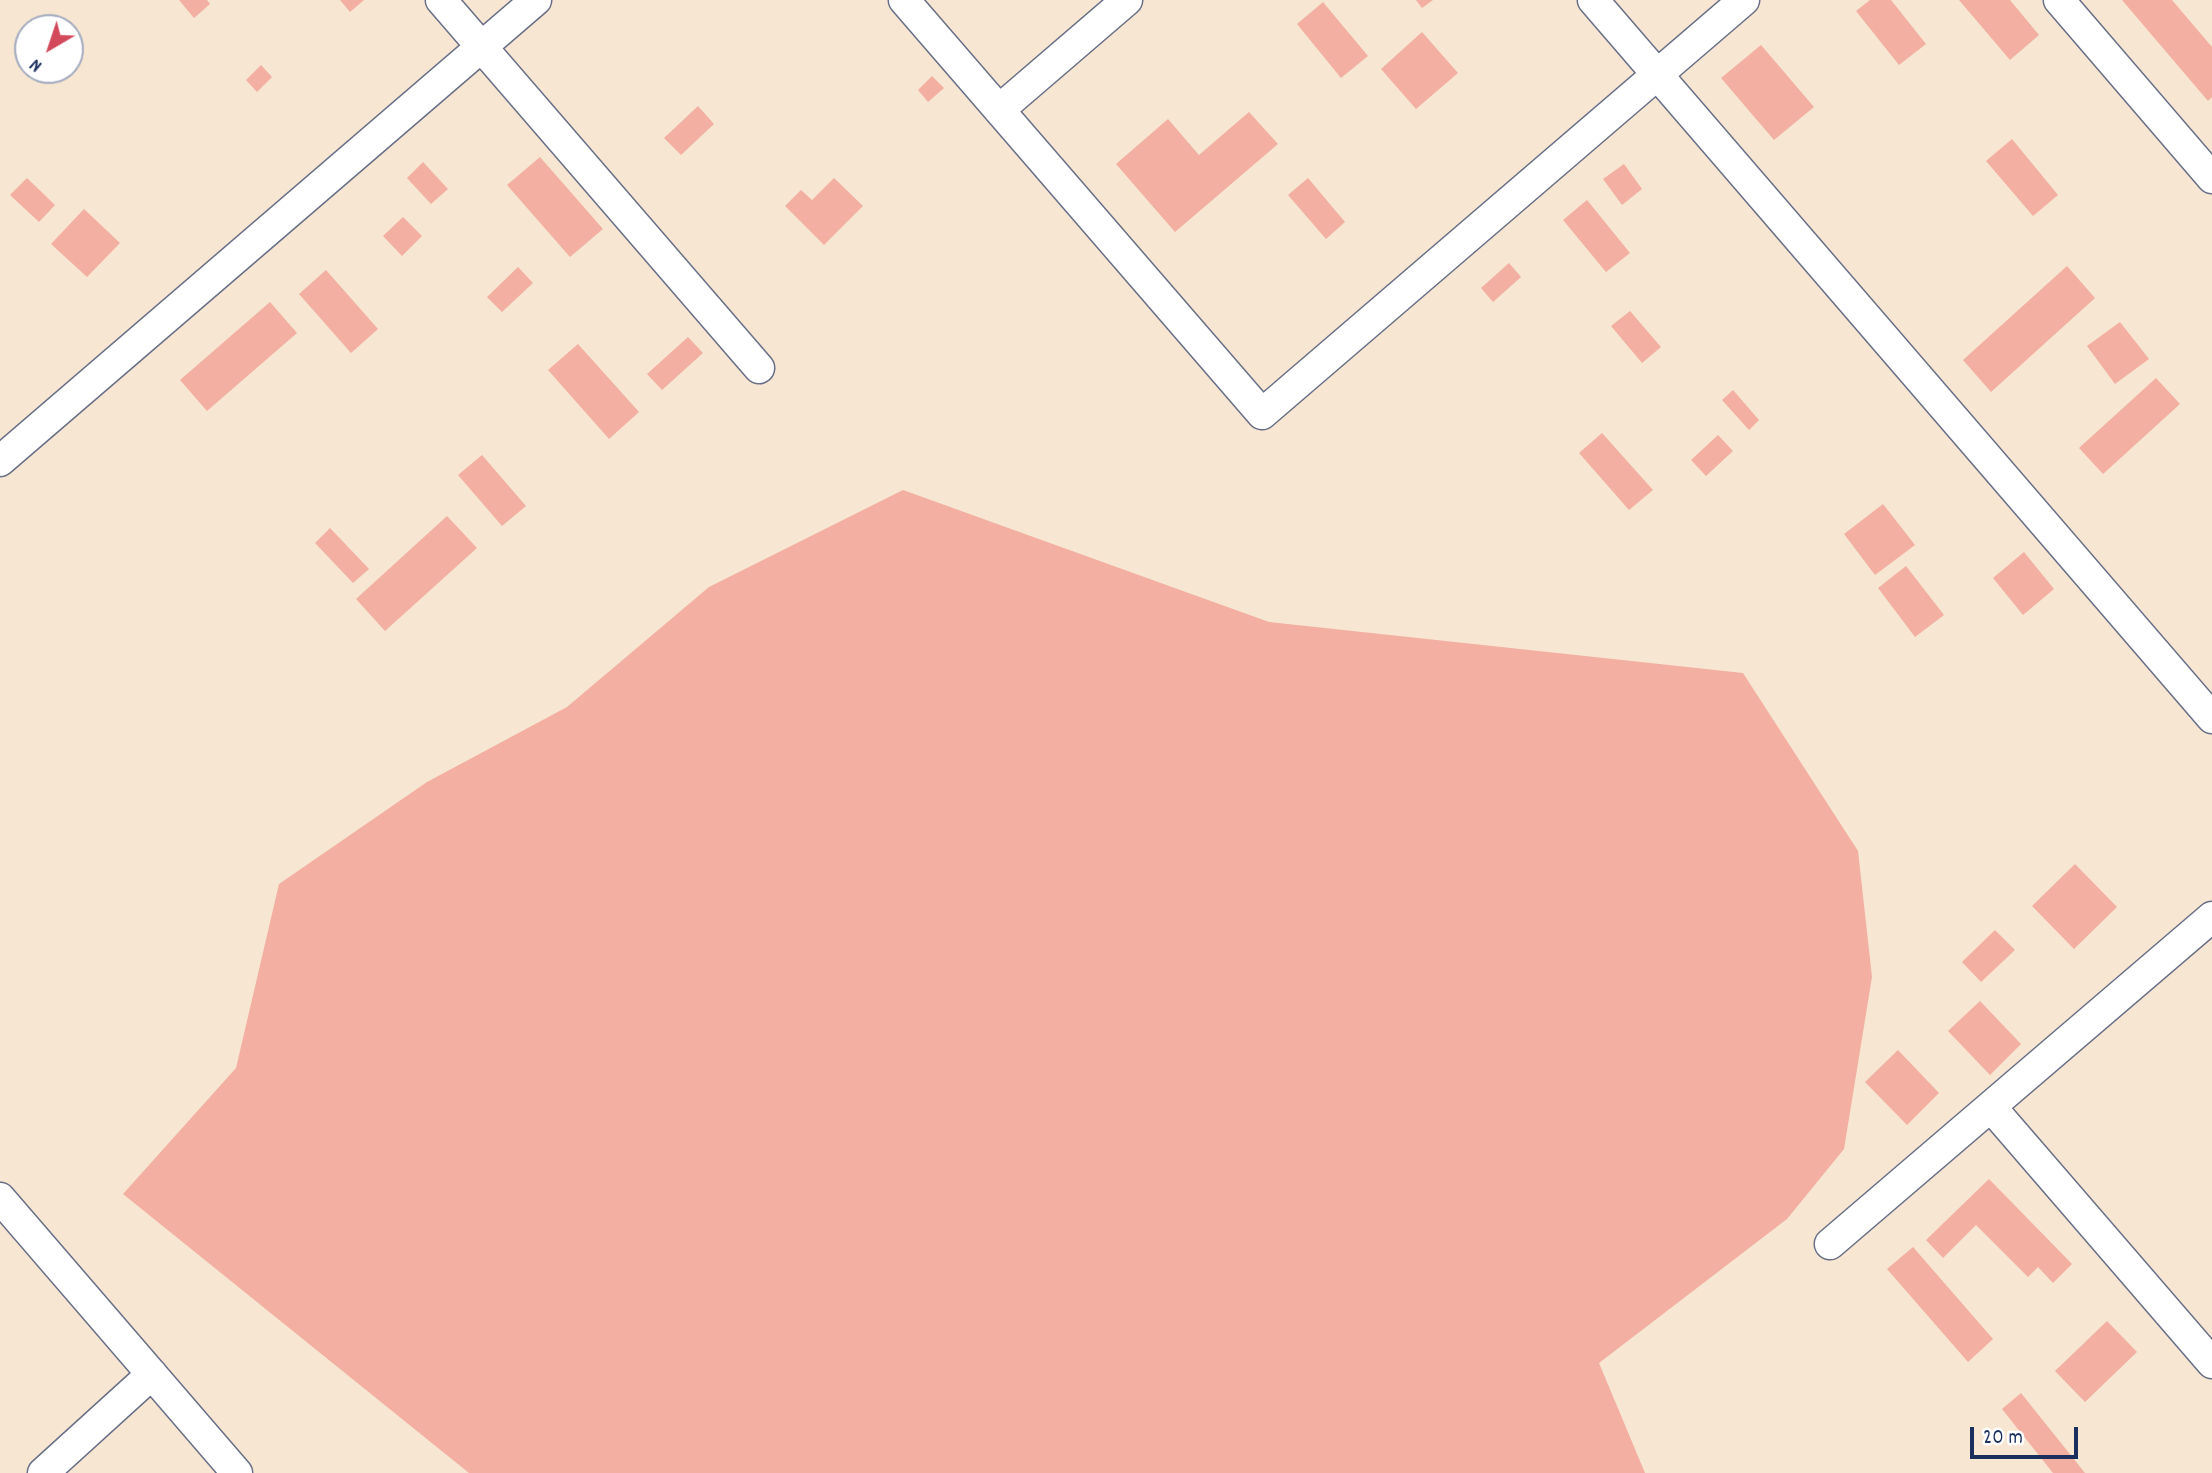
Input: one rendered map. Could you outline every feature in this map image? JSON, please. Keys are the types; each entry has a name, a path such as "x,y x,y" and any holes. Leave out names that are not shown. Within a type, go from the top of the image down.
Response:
{"street":[{"path":"441,0 759,368"},
{"path":"0,461 537,0"},
{"path":"904,0 1262,414 1744,0"},
{"path":"999,110 1127,0"},
{"path":"1593,0 2212,718"},
{"path":"2059,0 2212,178"},
{"path":"1830,1244 2212,917"},
{"path":"1991,1107 2212,1363"},
{"path":"0,1198 237,1473"},
{"path":"43,1473 152,1374"}],"building":[{"path":"179,0 207,0 210,4 194,18"},
{"path":"340,0 364,0 350,12"},
{"path":"1416,0 1433,0 1422,8"},
{"path":"1870,0 1891,0 1926,44 1899,65 1856,11"},
{"path":"1959,0 2010,0 2039,35 2010,60"},
{"path":"2122,0 2172,0 2212,47 2212,97 2208,101"},
{"path":"1323,2 1368,56 1341,78 1297,24"},
{"path":"1422,32 1458,73 1416,109 1381,69"},
{"path":"1761,45 1814,107 1774,140 1721,78"},
{"path":"261,65 272,77 257,92 246,80"},
{"path":"932,76 944,88 928,102 918,90"},
{"path":"698,106 714,124 681,155 664,138"},
{"path":"1249,112 1278,144 1175,232 1116,164 1168,119 1199,155"},
{"path":"2012,139 2058,195 2033,216 1986,161"},
{"path":"540,157 603,229 570,257 507,185"},
{"path":"423,162 448,189 431,204 407,178"},
{"path":"1624,164 1642,189 1622,205 1603,179"},
{"path":"27,178 55,205 39,222 10,195"},
{"path":"834,178 863,206 824,245 785,206 801,190 812,200"},
{"path":"1308,178 1345,222 1326,239 1288,195"},
{"path":"1587,200 1630,253 1606,272 1563,220"},
{"path":"84,209 120,243 87,277 51,244"},
{"path":"403,217 422,236 402,256 383,236"},
{"path":"1509,263 1521,277 1493,302 1481,288"},
{"path":"2067,266 2095,298 1991,392 1963,360"},
{"path":"518,267 533,283 502,312 487,297"},
{"path":"326,270 378,329 351,353 299,294"},
{"path":"270,302 297,333 207,411 180,380"},
{"path":"1630,311 1661,347 1642,363 1611,326"},
{"path":"2120,322 2149,359 2115,384 2087,346"},
{"path":"688,337 703,353 662,390 647,374"},
{"path":"578,344 639,412 609,439 548,370"},
{"path":"2156,378 2180,404 2103,474 2079,448"},
{"path":"1733,390 1759,420 1749,430 1722,400"},
{"path":"1602,433 1653,490 1629,510 1579,453"},
{"path":"1718,435 1733,451 1706,476 1691,460"},
{"path":"482,455 526,506 502,526 458,475"},
{"path":"903,490 1269,622 1743,673 1858,851 1872,977 1844,1149 1787,1219 1599,1363 1645,1473 469,1473 123,1194 236,1068 279,884 427,782 567,707 709,587"},
{"path":"1883,504 1915,545 1875,575 1844,534"},
{"path":"447,516 477,548 385,631 356,599"},
{"path":"330,528 369,569 353,583 315,543"},
{"path":"2024,552 2054,589 2023,615 1993,578"},
{"path":"1906,566 1944,615 1915,637 1878,588"},
{"path":"2075,864 2117,907 2074,949 2032,906"},
{"path":"1995,930 2015,950 1981,982 1962,962"},
{"path":"1980,1001 2021,1044 1990,1075 1948,1031"},
{"path":"1898,1050 1939,1093 1907,1125 1865,1082"},
{"path":"1989,1179 2072,1264 2053,1283 2038,1267 2028,1277 1976,1225 1943,1258 1926,1240"},
{"path":"1913,1247 1993,1339 1968,1362 1887,1269"},
{"path":"2107,1321 2137,1352 2085,1402 2055,1371"},
{"path":"2021,1393 2085,1473 2053,1473 2002,1409"}]}
